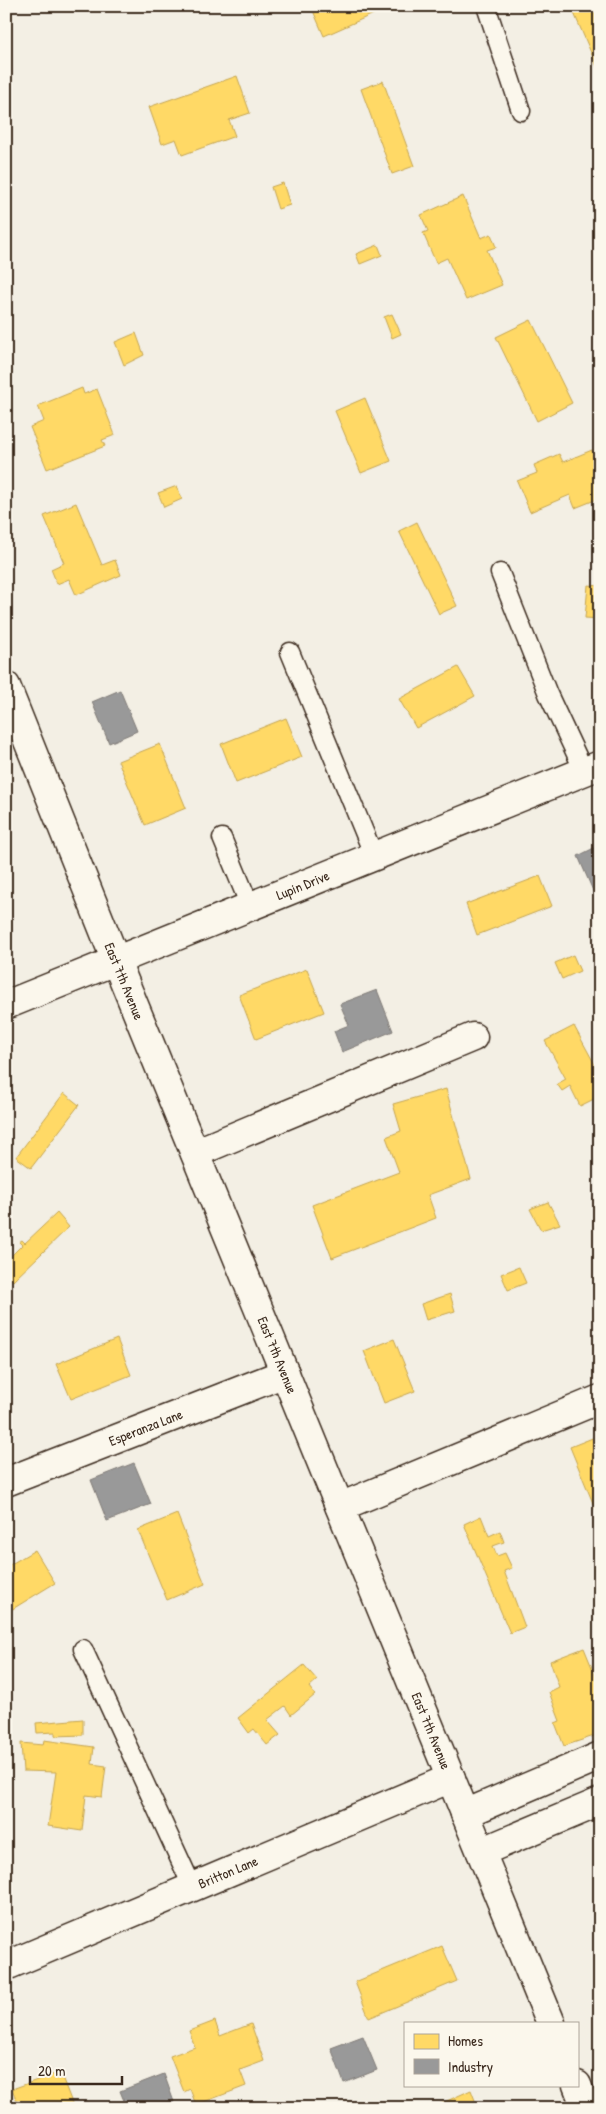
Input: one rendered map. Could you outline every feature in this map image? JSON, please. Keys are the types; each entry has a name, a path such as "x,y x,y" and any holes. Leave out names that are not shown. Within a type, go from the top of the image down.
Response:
{"street":[{"name":"East 7th Avenue","path":"6,686 116,961 552,2022"},
{"name":"Lupin Drive","path":"6,1005 592,768"},
{"path":"195,1153 473,1037"},
{"name":"Esperanza Lane","path":"6,1482 285,1373"},
{"path":"340,1507 600,1398"},
{"path":"465,1814 600,1756"},
{"name":"Britton Lane","path":"6,1966 451,1778"},
{"path":"481,1852 600,1802"},
{"path":"577,2086 586,2108"}],"lane":[{"path":"486,6 521,111"},
{"path":"500,572 548,694 592,768"},
{"path":"290,652 374,856"},
{"path":"222,838 250,906"},
{"path":"82,1649 192,1886"}],"building: Homes":[{"path":"311,6 386,6 387,8 324,36"},
{"path":"571,6 600,6 600,74 589,48"},
{"path":"237,76 250,113 229,120 235,136 182,155 176,139 162,144 149,107"},
{"path":"383,81 414,166 392,174 361,89"},
{"path":"283,183 290,205 278,209 271,187"},
{"path":"463,196 481,238 491,234 496,247 487,250 502,285 466,300 447,258 436,263 423,233 428,231 421,215"},
{"path":"378,245 382,255 360,264 356,254"},
{"path":"392,314 401,334 392,338 384,317"},
{"path":"531,320 572,403 537,421 496,337"},
{"path":"136,333 144,355 124,365 115,342"},
{"path":"82,388 84,394 97,389 115,435 102,440 105,446 47,469 30,427 44,421 38,406"},
{"path":"365,398 391,461 361,473 335,411"},
{"path":"592,450 600,468 600,483 596,485 600,498 575,508 570,495 530,512 517,481 537,473 534,465 559,454 563,462"},
{"path":"177,486 182,499 164,507 158,493"},
{"path":"76,503 102,565 115,560 121,575 76,595 69,579 57,584 51,569 64,563 44,516"},
{"path":"417,522 457,606 439,614 399,531"},
{"path":"588,585 600,586 600,619 585,618"},
{"path":"458,667 475,696 416,728 399,699"},
{"path":"286,718 302,757 236,783 221,744"},
{"path":"160,744 186,808 145,825 118,761"},
{"path":"540,876 552,906 477,935 466,904"},
{"path":"573,955 580,971 562,979 555,963"},
{"path":"307,969 324,1012 256,1039 239,995"},
{"path":"574,1026 600,1074 600,1096 580,1106 570,1086 562,1091 557,1084 566,1079 545,1041"},
{"path":"446,1089 471,1179 428,1195 436,1218 332,1258 312,1205 399,1172 386,1137 401,1131 393,1104"},
{"path":"64,1093 79,1105 31,1168 16,1157"},
{"path":"548,1202 560,1224 541,1230 530,1209"},
{"path":"57,1213 69,1227 13,1281 6,1275 6,1261 22,1245 19,1242 22,1240 25,1243"},
{"path":"519,1267 526,1283 508,1290 501,1274"},
{"path":"450,1294 455,1311 426,1320 421,1304"},
{"path":"117,1339 131,1375 71,1399 56,1364"},
{"path":"394,1339 415,1391 384,1403 364,1351"},
{"path":"600,1435 600,1520 570,1447"},
{"path":"177,1514 205,1584 167,1600 138,1530"},
{"path":"481,1516 489,1536 500,1531 504,1542 493,1546 497,1556 505,1553 512,1568 504,1571 525,1627 510,1633 464,1524"},
{"path":"35,1550 55,1583 6,1613 6,1567"},
{"path":"584,1648 600,1687 600,1734 564,1746 555,1723 560,1721 549,1692 559,1687 550,1661"},
{"path":"304,1665 317,1680 309,1687 315,1695 291,1715 285,1706 267,1720 280,1735 267,1745 254,1729 249,1733 238,1718"},
{"path":"83,1719 83,1735 55,1736 55,1732 37,1733 36,1723"},
{"path":"44,1740 94,1747 92,1764 106,1766 102,1797 86,1795 82,1831 48,1826 56,1772 23,1771 21,1743 43,1745"},
{"path":"442,1946 457,1981 369,2018 355,1982"},
{"path":"215,2021 220,2036 251,2024 264,2061 240,2070 246,2086 196,2105 190,2089 184,2092 170,2056 195,2047 189,2031"},
{"path":"60,2072 74,2108 20,2108 12,2089"},
{"path":"471,2090 478,2108 439,2108 438,2105"}],"building: Industry":[{"path":"120,690 137,731 109,743 92,702"},
{"path":"600,845 600,907 578,856"},
{"path":"377,990 393,1031 342,1052 334,1031 349,1025 340,1004"},
{"path":"134,1463 151,1504 107,1521 91,1480"},
{"path":"363,2036 377,2070 344,2083 331,2048"},
{"path":"164,2074 174,2102 159,2108 127,2108 120,2091"}]}
